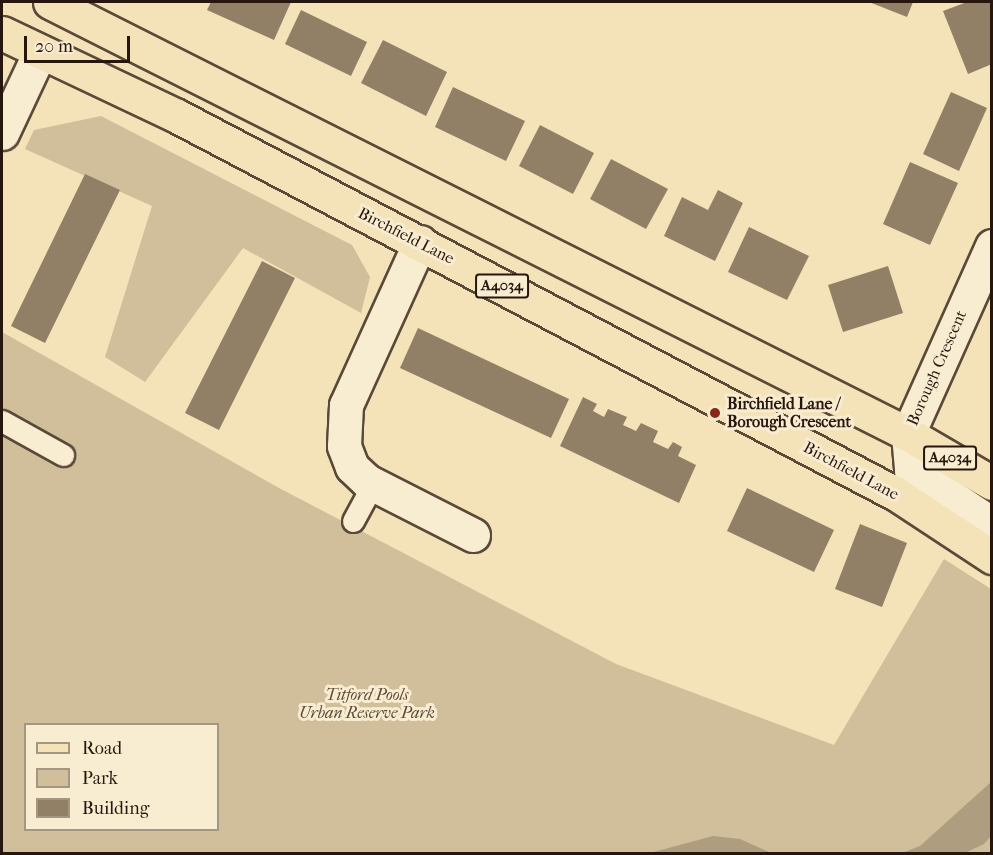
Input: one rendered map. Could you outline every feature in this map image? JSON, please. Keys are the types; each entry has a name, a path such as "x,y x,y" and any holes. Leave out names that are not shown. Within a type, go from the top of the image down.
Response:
{"main road":[{"name":"A4034","path":"50,2 908,434 992,483"},
{"name":"Birchfield Lane","path":"2,33 177,116 898,495 992,557"}],"street":[{"path":"2,133 40,52"},
{"path":"420,242 342,421 352,467 373,484 473,536"},
{"name":"Borough Crescent","path":"992,246 908,434 911,470 992,524"}],"lane":[{"path":"2,421 63,455"},
{"path":"353,521 373,484"}],"green space":[{"path":"101,116 352,245 370,277 361,313 243,248 145,382 105,357 152,206 25,149 34,130"},
{"name":"Titford Pools Urban Reserve Park","path":"2,332 279,488 616,664 834,745 944,559 991,589 991,853 2,853"}],"shaded area":[{"path":"991,782 991,836 984,844 965,853 902,853 920,846"},
{"path":"713,836 740,839 771,853 650,853"}],"building":[{"path":"211,2 291,2 274,40 207,10"},
{"path":"869,2 913,2 907,17"},
{"path":"967,2 992,2 992,64 968,74 943,11"},
{"path":"301,10 367,42 351,76 285,44"},
{"path":"383,40 447,72 426,116 361,83"},
{"path":"453,87 525,121 506,161 435,127"},
{"path":"951,92 987,108 959,171 923,154"},
{"path":"540,125 594,153 573,194 519,166"},
{"path":"611,159 668,189 646,229 590,199"},
{"path":"910,162 958,183 930,245 883,224"},
{"path":"85,174 120,190 45,343 11,326"},
{"path":"718,190 743,203 715,261 664,236 682,197 708,210"},
{"path":"749,227 809,256 787,300 728,272"},
{"path":"262,261 295,278 219,430 185,413"},
{"path":"888,266 903,313 843,332 828,285"},
{"path":"418,328 569,399 551,438 400,368"},
{"path":"583,397 597,404 593,411 604,417 608,409 627,417 623,425 636,431 641,423 658,431 653,442 668,449 673,442 682,447 678,456 696,465 679,503 560,446"},
{"path":"747,488 834,530 814,572 727,531"},
{"path":"860,524 907,543 882,607 835,589"}],"place":[{"name":"Birchfield Lane / Borough Crescent","path":"715,413"}]}
